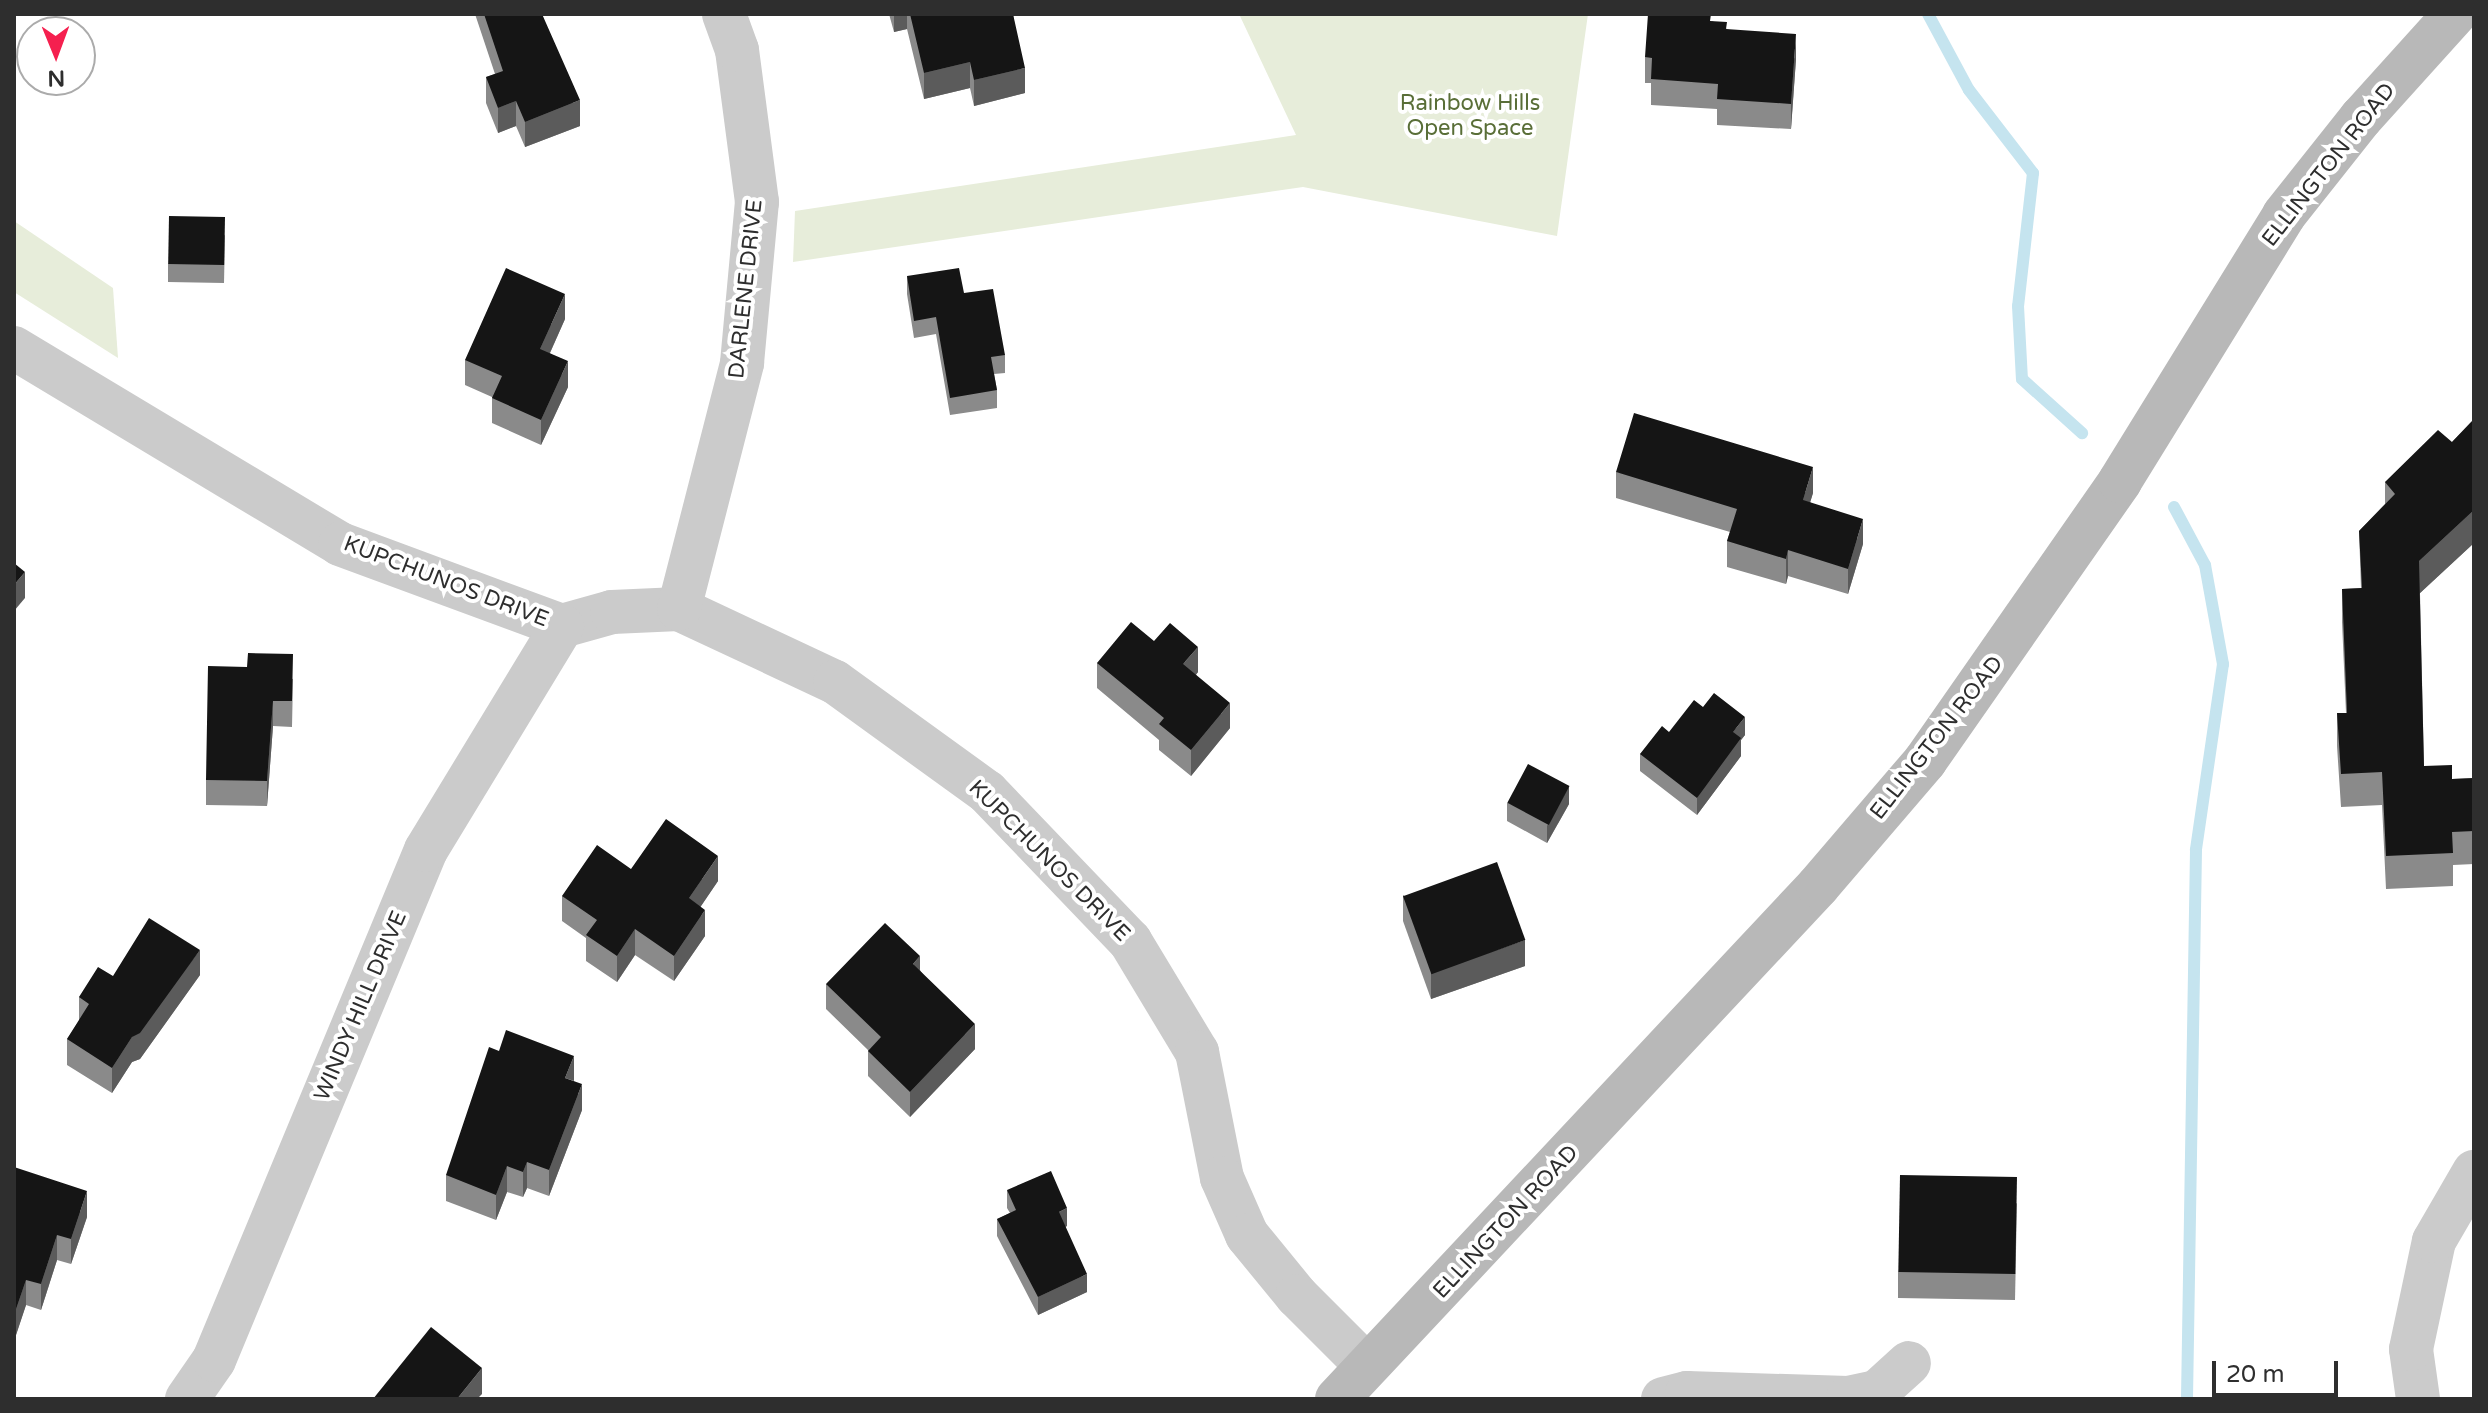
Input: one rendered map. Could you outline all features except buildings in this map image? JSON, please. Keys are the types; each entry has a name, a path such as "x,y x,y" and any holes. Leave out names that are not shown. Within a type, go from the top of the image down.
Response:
{"main road":[{"name":"ELLINGTON ROAD","path":"1337,1399 1808,898 1925,761 2120,481 2284,215 2455,14"}],"street":[{"name":"DARLENE DRIVE","path":"679,609 742,363 757,202 737,50 724,14"},
{"name":"KUPCHUNOS DRIVE","path":"14,348 340,544 562,626 612,612 679,609 835,682 987,792 1130,941 1197,1052 1222,1178 1247,1235 1297,1296 1367,1366"},
{"name":"WINDY HILL DRIVE","path":"187,1399 214,1360 426,850 562,626"},
{"path":"2418,1399 2411,1349 2434,1241 2474,1172"},
{"path":"1663,1399 1687,1393 1848,1398 1877,1392 1909,1363"}],"green space":[{"name":"Rainbow Hills Open Space","path":"1239,14 1588,14 1557,236 1303,187 793,262 795,211 1296,135"},
{"path":"14,221 113,288 118,358 14,292"}],"waterway":[{"path":"1928,14 1969,90 2033,173 2018,306 2022,379 2082,433"},
{"path":"2174,507 2205,565 2223,664 2196,850 2187,1399"}]}
